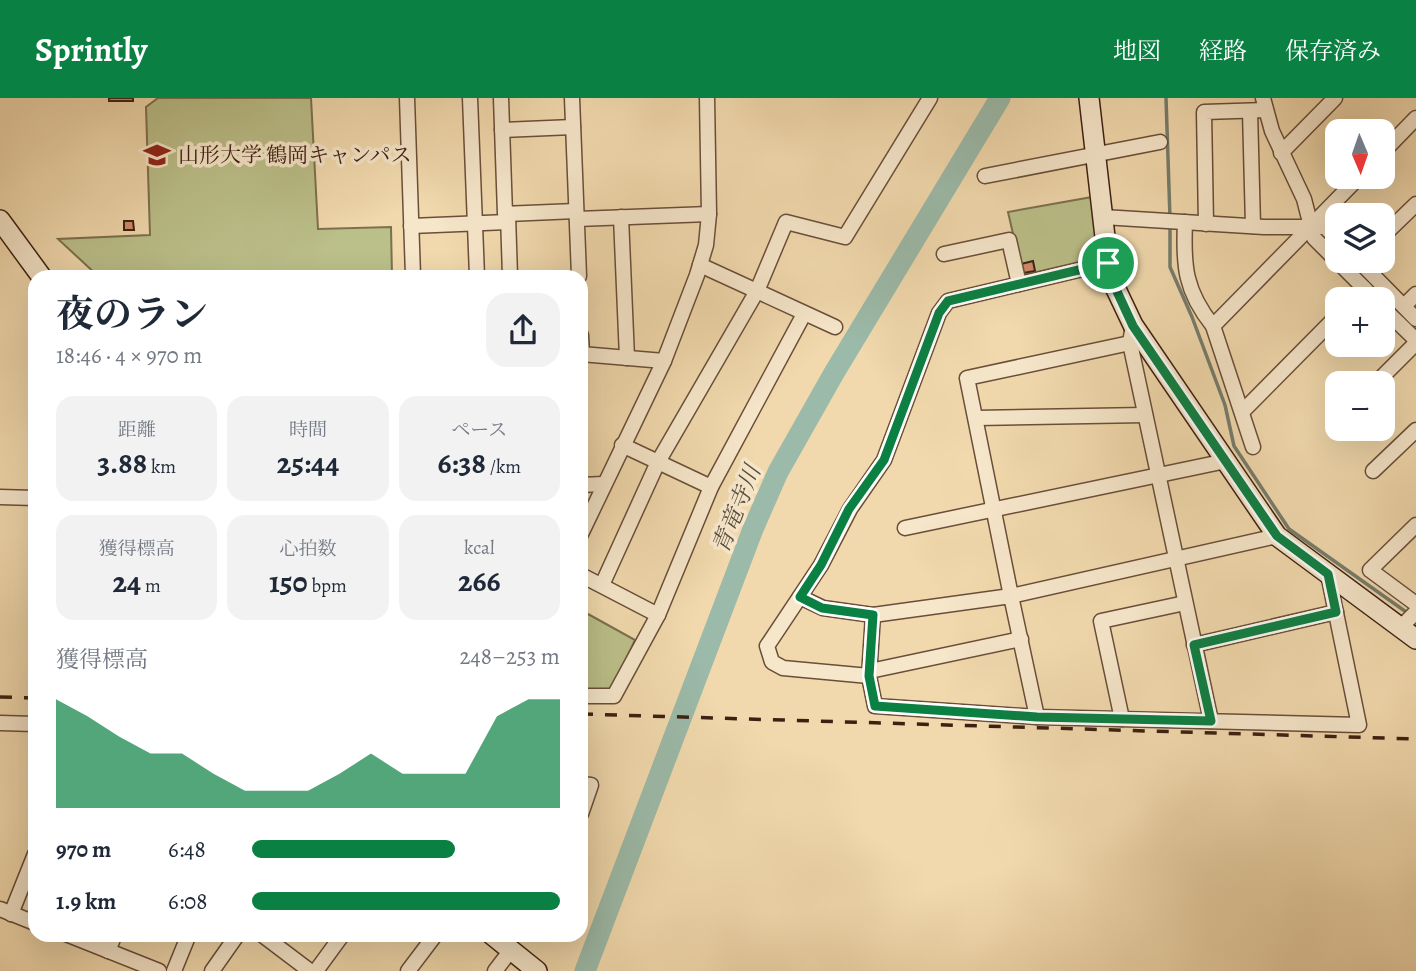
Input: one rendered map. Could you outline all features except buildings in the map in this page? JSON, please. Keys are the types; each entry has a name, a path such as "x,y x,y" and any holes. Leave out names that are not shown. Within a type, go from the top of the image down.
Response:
{"street":[{"path":"407,98 413,270"},
{"path":"470,98 477,270"},
{"path":"501,98 510,270"},
{"path":"572,98 579,270"},
{"path":"588,518 664,361 706,245 709,214 707,98"},
{"path":"602,585 658,462 757,291 786,222 845,237 930,98"},
{"path":"1089,98 1108,263 1131,334 1145,415 1211,721"},
{"path":"1281,153 1335,98"},
{"path":"1206,224 1204,112 1250,111 1264,104 1281,153 1304,199 1314,238 1353,287"},
{"path":"1250,111 1253,226"},
{"path":"1395,140 1416,118"},
{"path":"502,130 573,127"},
{"path":"985,176 1160,142"},
{"path":"1213,326 1348,189"},
{"path":"1395,224 1416,204"},
{"path":"411,226 576,215 621,217 709,214"},
{"path":"621,217 627,358"},
{"path":"1103,217 1206,224 1325,227"},
{"path":"0,220 37,270"},
{"path":"1185,222 1185,275 1202,312 1213,326 1253,447"},
{"path":"944,254 1009,240 1019,284"},
{"path":"1021,639 869,673 783,668 772,662 767,646 821,565 849,509 884,460 939,313 948,301 1108,263"},
{"path":"700,265 835,327"},
{"path":"1371,273 1416,319"},
{"path":"1404,306 1416,294"},
{"path":"588,696 614,696 658,615 711,487 804,314"},
{"path":"1388,371 1416,342 1395,320"},
{"path":"1242,412 1325,328"},
{"path":"1037,717 967,378 1131,334"},
{"path":"1131,334 1226,461 1277,536 1412,638 1416,612"},
{"path":"588,355 664,361"},
{"path":"976,418 1145,415"},
{"path":"1373,471 1416,430"},
{"path":"622,445 711,487"},
{"path":"905,528 1226,461"},
{"path":"588,485 603,484"},
{"path":"0,498 28,498"},
{"path":"1416,525 1370,570 1416,604"},
{"path":"800,597 822,608 873,615 1011,596 1277,536"},
{"path":"873,615 869,673 875,706 1037,717 1359,724 1328,574"},
{"path":"588,578 658,615"},
{"path":"1122,719 1101,621 1185,603"},
{"path":"1194,645 1336,612"},
{"path":"0,723 28,724"},
{"path":"28,868 6,911 28,920"},
{"path":"86,942 108,951 125,965 159,971"},
{"path":"108,951 112,942"},
{"path":"174,971 186,942"},
{"path":"212,971 232,942"},
{"path":"272,942 310,971"},
{"path":"316,971 337,942"},
{"path":"408,971 430,942"},
{"path":"500,942 537,971"},
{"path":"495,971 510,950"}],"green space":[{"path":"158,98 311,98 318,229 391,227 392,270 92,270 58,239 150,235 146,107"},
{"path":"1092,197 1099,258 1026,276 1022,273 1008,212"},
{"path":"588,614 635,640 611,692 588,692"}],"waterway":[{"name":"青竜寺川","path":"585,971 753,529 778,472 834,373 1000,98"},
{"path":"1166,98 1170,218"},
{"path":"1170,226 1170,267 1225,405 1234,446 1289,529 1409,614"}],"railway":[{"path":"0,697 28,698"},
{"path":"588,714 1416,739"}],"place":[{"name":"山形大学 鶴岡キャンパス","path":"157,155"}],"route":[{"path":"1108,263 1122,306 1133,326 1277,536 1328,574 1336,612 1194,645 1211,721 1037,717 875,706 869,676 873,615 822,608 800,597 821,565 849,509 884,460 939,313 948,301 1108,263"}]}
